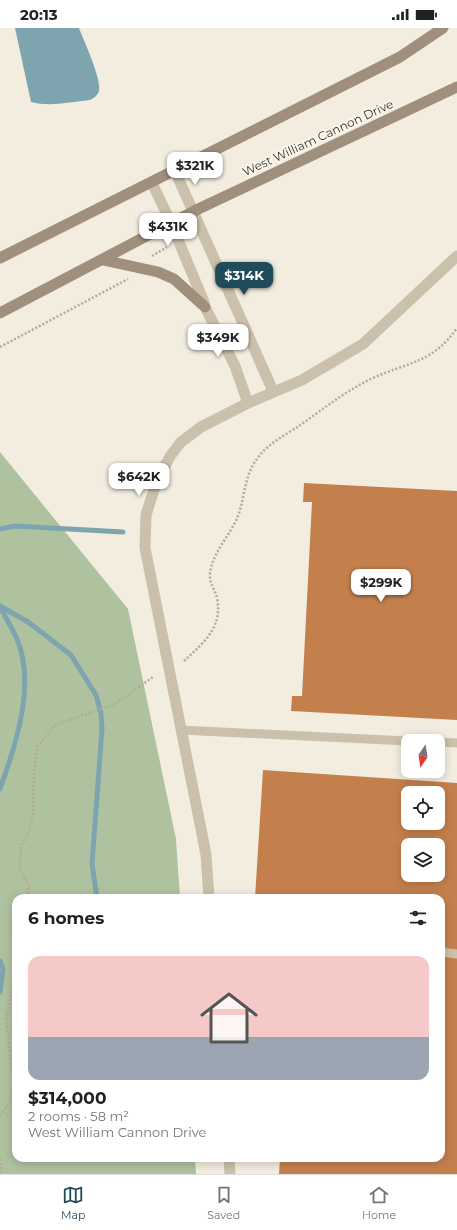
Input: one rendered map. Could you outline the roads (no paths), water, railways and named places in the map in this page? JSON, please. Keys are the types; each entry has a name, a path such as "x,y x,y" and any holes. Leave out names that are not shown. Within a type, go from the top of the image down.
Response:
{"main road":[{"path":"0,258 152,183 400,57 443,28"},
{"name":"West William Cannon Drive","path":"0,313 194,211 457,87"},
{"path":"103,260 164,274 174,279 205,307"}],"street":[{"path":"175,171 273,391"},
{"path":"152,183 171,223 205,307 235,366 248,403"},
{"path":"209,894 206,855 202,829 149,574 145,548 146,515 158,478 171,455 181,442 201,427 273,391 302,380 363,344 457,256"},
{"path":"229,1162 230,1174"}],"lane":[{"path":"181,730 401,741"},
{"path":"445,742 457,743"},
{"path":"445,952 457,954"}],"water":[{"path":"15,28 79,28 98,78 99,91 94,98 90,100 53,104 31,102"}],"waterway":[{"path":"0,529 15,526 123,532"},
{"path":"0,606 28,622 71,655 96,695 101,713 102,729 92,864 96,894"},
{"path":"0,606 17,639 25,675 22,714 12,753 0,789"},
{"path":"0,961 3,969 0,992"}]}
